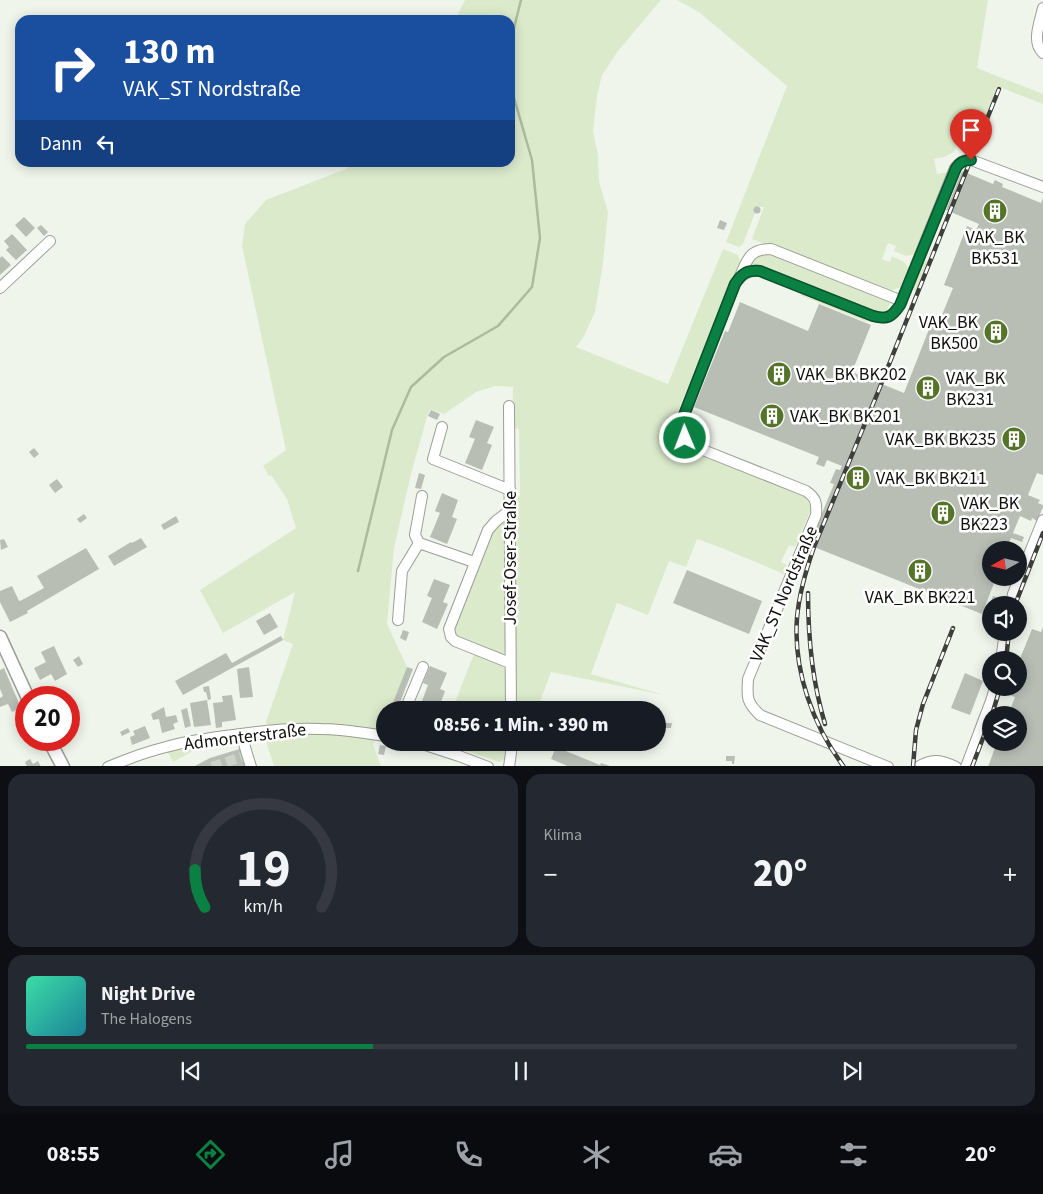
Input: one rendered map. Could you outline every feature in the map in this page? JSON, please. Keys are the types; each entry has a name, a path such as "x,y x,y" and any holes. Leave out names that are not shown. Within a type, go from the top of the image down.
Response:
{"main road":[{"path":"0,637 22,686"},
{"path":"55,751 63,766"}],"street":[{"path":"1043,8 1036,40 1038,48 1043,53"},
{"path":"740,277 752,270 760,271 864,313 882,318 889,317 895,313 902,301 959,163 971,160 1043,187"},
{"path":"0,288 50,241"},
{"path":"740,277 749,257 754,252 761,249 771,250 902,301"},
{"name":"VAK_ST Nordstraße","path":"740,277 735,284 684,415 682,428 685,438 693,446 806,491 813,496 817,505 816,515 748,679 748,695 751,707 760,715 888,766"},
{"name":"Josef-Oser-Straße","path":"508,406 511,701"},
{"path":"442,428 433,459 510,490"},
{"path":"422,496 415,536 419,543 474,562"},
{"path":"509,511 491,525 488,530 450,624 449,633 455,641 510,663"},
{"path":"1013,596 1043,520"},
{"path":"398,620 402,571 419,543"},
{"path":"408,701 422,666"},
{"path":"966,766 993,696"},
{"name":"Admonterstraße","path":"108,766 166,746 208,738 291,728 344,730 376,735"},
{"path":"241,734 251,766"},
{"path":"444,751 488,766"},
{"path":"509,766 511,751"},
{"path":"456,766 460,756"},
{"path":"918,766 934,760 944,761 956,766"}],"green space":[{"path":"465,0 661,0 618,51 602,75 597,96 593,131 598,155 599,181 608,212 603,263 595,312 583,338 576,347 668,384 723,249 738,255 740,261 677,413 676,433 687,449 803,496 811,506 809,514 795,547 789,545 781,562 787,565 784,574 697,539 686,567 669,561 648,615 617,603 591,674 664,695 551,672 540,701 515,701 513,497 520,496 519,429 512,428 513,387 495,386 476,392 444,414 430,409 411,474 394,548 387,624 407,667 394,701 376,701 376,738 373,744 381,766 274,766 266,741 266,722 293,644 283,640 295,592 223,633 200,590 296,528 287,499 263,466 286,450 242,246 245,224 266,200 348,167 515,167 515,15 458,15"},
{"path":"677,0 988,0 977,68 1043,94 1043,104 997,86 981,130 965,124 954,152 934,159 937,174 948,172 915,254 906,256 894,251 896,246 888,243 882,259 890,262 892,256 904,262 909,268 902,287 892,290 878,288 752,239 764,207 754,209 755,213 743,244 739,247 726,242 787,86 699,12"},
{"path":"763,254 771,254 891,301 885,315 752,265"},
{"path":"930,259 917,292 913,287 922,264"},
{"path":"805,292 868,318 867,322 800,295"},
{"path":"500,523 503,523 505,526 506,652 501,655 457,639 453,629 490,531"},
{"path":"474,654 502,666 506,670 506,701 456,701"},
{"path":"201,745 173,762 168,752"},
{"path":"468,751 507,751 505,759 499,762"}],"building":[{"path":"962,171 993,184 995,180 1003,184 1002,187 1041,203 1043,198 1043,475 1037,473 1028,495 1040,500 1038,503 1043,505 1043,507 1037,521 1032,518 1031,521 1020,516 1013,533 1024,537 1022,541 1011,538 1010,541 982,541 982,586 993,586 989,596 982,596 982,614 809,545 834,484 830,483 836,469 840,470 842,466 827,460 824,467 816,464 819,457 694,407 725,331 728,332 740,302 808,331 819,304 871,325 852,372 904,393 931,324 937,327 953,288 944,285 967,226 976,230 979,224 946,210"},
{"path":"757,206 761,210 757,214 753,210"},
{"path":"24,217 35,228 26,237 15,225"},
{"path":"720,220 727,223 724,230 717,228"},
{"path":"41,225 48,232 44,236 37,228"},
{"path":"12,234 27,250 16,260 6,250 9,247 4,241"},
{"path":"2,256 11,265 0,275 0,258"},
{"path":"431,410 440,414 437,420 428,416"},
{"path":"476,420 494,427 487,443 492,445 482,470 465,463 475,439 469,437"},
{"path":"34,448 39,454 34,458 29,452"},
{"path":"419,473 425,475 421,489 415,488"},
{"path":"57,479 63,487 55,493 49,485"},
{"path":"442,493 458,500 452,517 457,519 447,544 430,537 440,513 435,511"},
{"path":"84,514 87,518 80,523 77,519"},
{"path":"176,516 179,522 164,530 161,525"},
{"path":"141,538 147,547 114,566 108,556"},
{"path":"4,539 8,547 1,550 0,540"},
{"path":"86,548 99,569 10,622 0,602 0,591 12,586 19,601 22,600 44,588 37,576"},
{"path":"687,570 762,601 749,634 673,603"},
{"path":"434,579 450,585 443,602 448,604 437,629 422,622 432,598 427,596"},
{"path":"270,613 278,627 264,635 256,621"},
{"path":"1043,627 1043,766 988,766 994,751 1027,751 1027,706 1012,706 1015,697 1012,696 1027,696 1027,651 1023,651 1032,629 1041,632"},
{"path":"403,630 409,632 406,641 400,638"},
{"path":"281,636 283,640 183,695 175,681 226,653 232,663"},
{"path":"54,646 67,674 55,681 51,674 40,680 34,668 46,662 41,652"},
{"path":"79,656 83,664 78,667 73,660"},
{"path":"430,666 447,673 440,689 445,691 441,701 422,701 428,685 423,683"},
{"path":"249,667 253,697 240,698 237,669"},
{"path":"407,667 413,669 401,701 394,701"},
{"path":"4,668 15,694 15,711 12,712 8,704 0,707 0,698 3,696 0,689 0,670"},
{"path":"965,673 982,681 970,715 951,708"},
{"path":"209,686 211,699 208,700 203,687"},
{"path":"232,695 236,720 222,722 222,727 216,728 213,703 223,702 222,696"},
{"path":"207,700 211,725 194,727 190,703"},
{"path":"164,707 166,717 176,715 178,722 173,724 175,729 162,733 159,719 153,720 151,714"},
{"path":"187,708 191,726 185,728 181,710"},
{"path":"666,723 672,723 671,728 666,728"},
{"path":"145,726 150,738 132,745 130,737 135,735 133,731"},
{"path":"128,728 130,732 122,736 120,732"},
{"path":"243,748 248,765 195,766 210,758"},
{"path":"379,751 385,751 384,755 378,754"},
{"path":"554,751 566,751 600,765 601,763 610,766 568,766 551,759"},
{"path":"726,756 735,756 734,764 732,764 732,761 726,761"},
{"path":"30,759 33,764 38,761 40,766 27,766 25,762"}],"waterway":[{"path":"515,24 521,0"},
{"path":"358,571 392,430 411,387 444,357 498,326 532,287 540,238 532,160 515,101"}],"tunnel":[{"path":"215,766 245,756"}],"railway":[{"path":"843,766 814,716 802,677 797,638 797,618 801,591 814,547 999,89"},
{"path":"1018,596 1043,533"},
{"path":"808,593 812,659 817,692 825,724"},
{"path":"913,766 916,730 923,704 953,628"},
{"path":"1007,651 1008,641"},
{"path":"995,706 998,696"},
{"path":"972,766 982,741"}],"place":[{"name":"VAK_BK BK531","path":"995,211"},
{"name":"VAK_BK BK500","path":"996,332"},
{"name":"VAK_BK BK202","path":"779,374"},
{"name":"VAK_BK BK231","path":"928,388"},
{"name":"VAK_BK BK201","path":"772,416"},
{"name":"VAK_BK BK235","path":"1014,439"},
{"name":"VAK_BK BK211","path":"858,478"},
{"name":"VAK_BK BK223","path":"943,513"},
{"name":"VAK_BK BK221","path":"920,571"}],"route":[{"path":"685,438 682,428 684,415 735,284 740,277 752,270 760,271 873,316 889,317 895,313 900,305 956,168 959,163 971,160"}]}
